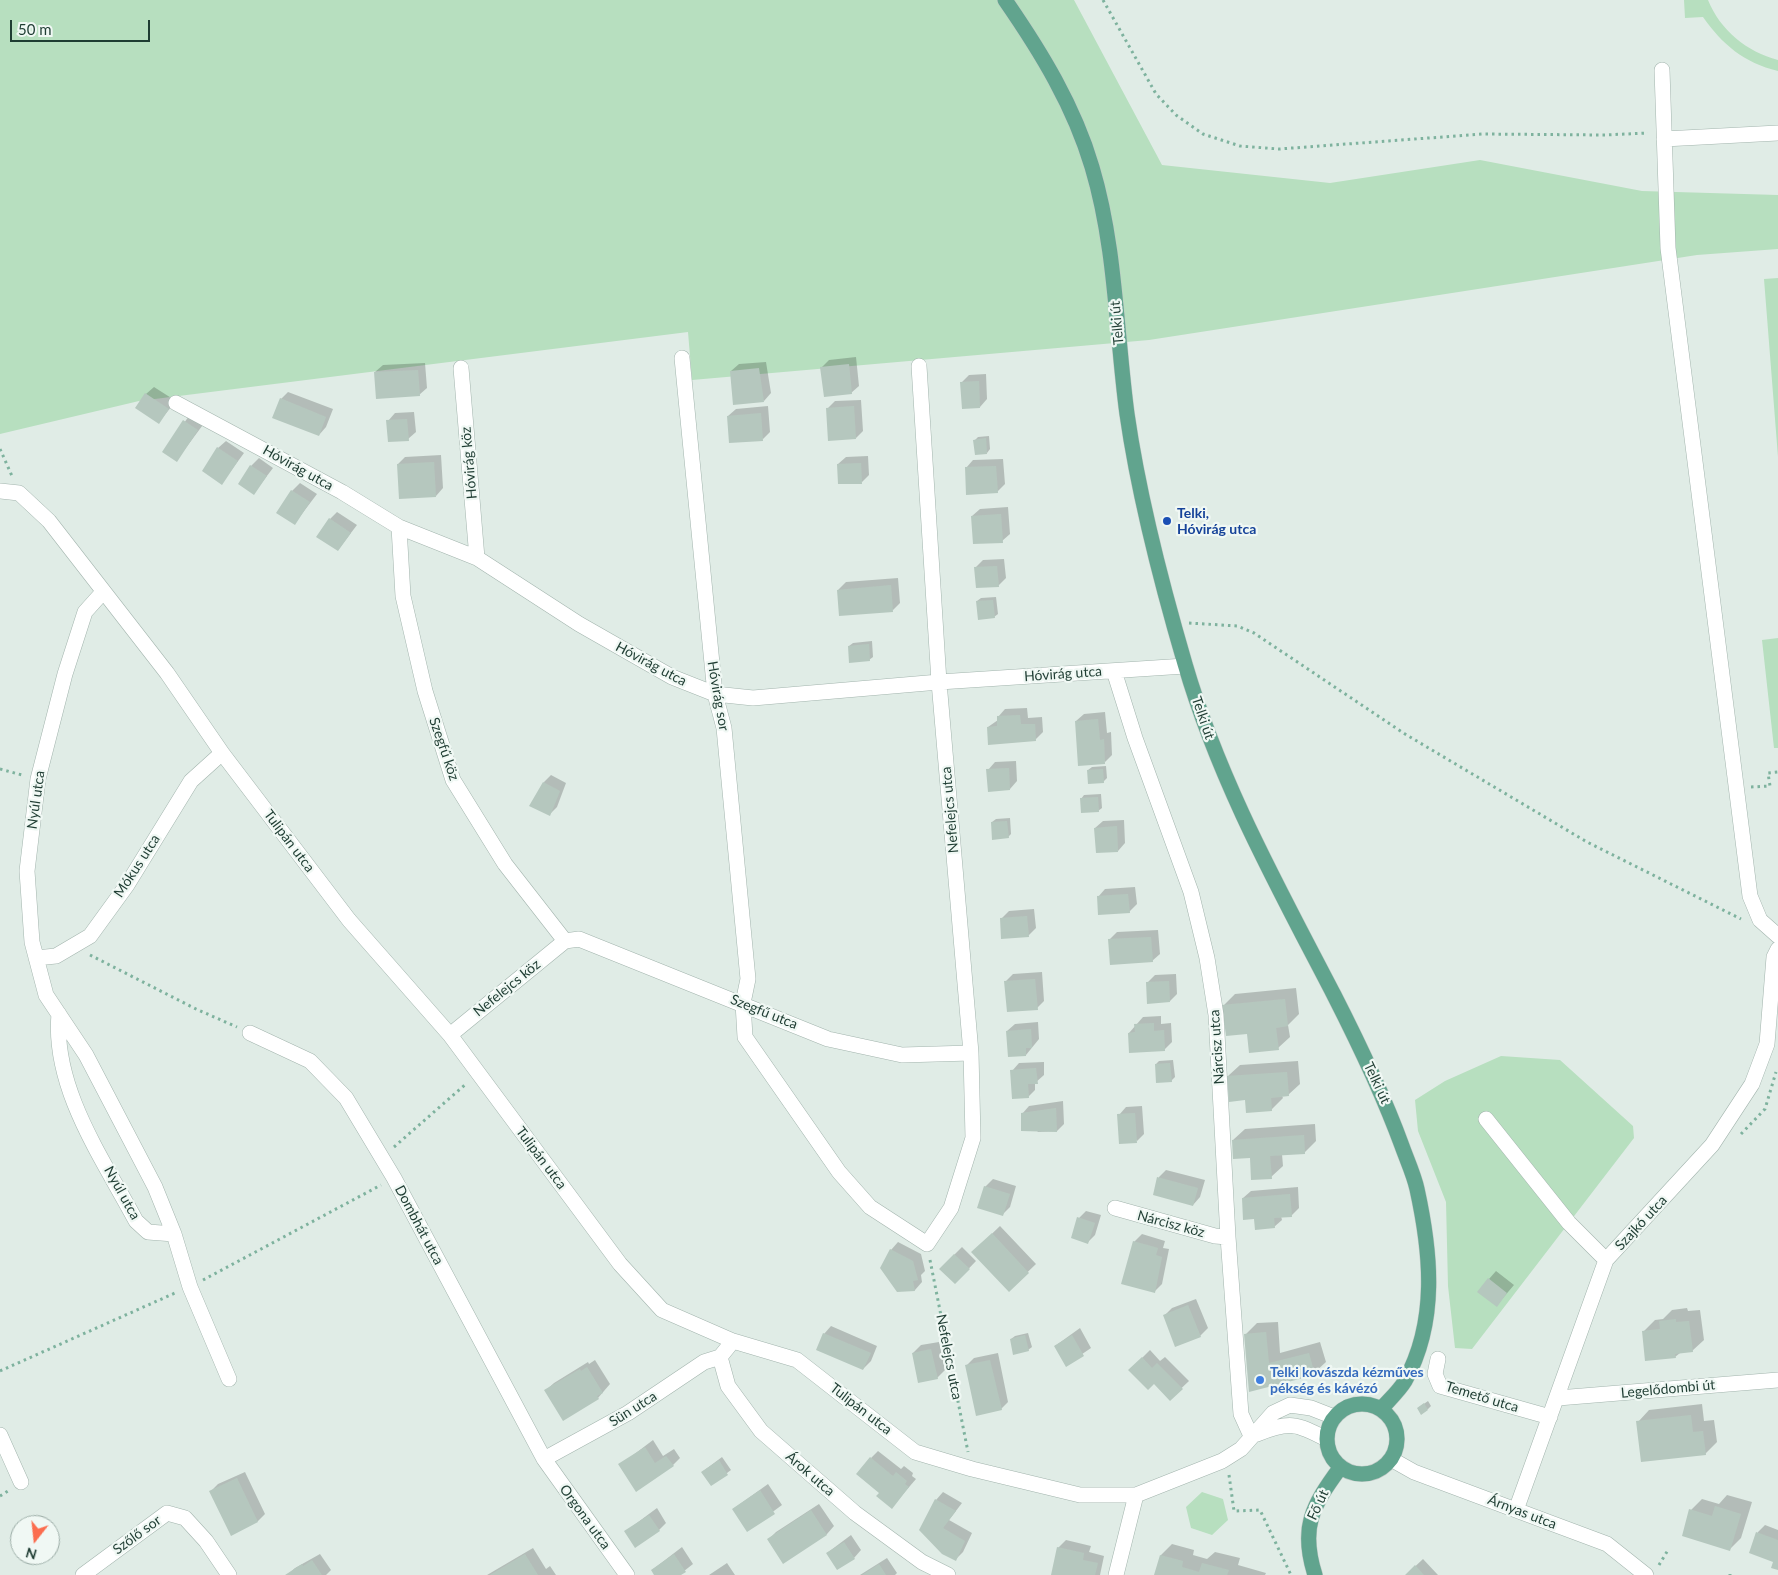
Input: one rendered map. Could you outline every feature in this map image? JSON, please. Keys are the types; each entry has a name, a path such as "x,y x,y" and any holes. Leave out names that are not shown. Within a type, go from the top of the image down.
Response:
{"main road":[{"name":"Telki út","path":"1005,0 1053,72 1078,127 1092,166 1104,220 1115,298 1127,413 1140,492 1185,666 1224,776 1390,1112 1416,1186 1430,1264 1426,1327 1419,1350 1404,1384 1381,1409"},
{"path":"1356,1405 1371,1405 1381,1409 1388,1415 1397,1432 1397,1441 1391,1459 1381,1469 1368,1474 1354,1474 1340,1468 1330,1456 1326,1439 1328,1427 1334,1417 1342,1410 1356,1405"},
{"name":"Fő út","path":"1314,1575 1307,1552 1309,1522 1322,1493 1340,1468"}],"street":[{"path":"1662,70 1668,248 1750,896 1760,920 1778,936"},
{"path":"1664,135 1778,133"},
{"name":"Hóvirág sor","path":"682,358 715,694 724,728 748,979 743,1004"},
{"name":"Nefelejcs utca","path":"919,366 939,682 971,1053 973,1138 950,1208 927,1244"},
{"name":"Hóvirág köz","path":"461,368 477,558"},
{"name":"Hóvirág utca","path":"176,403 290,463 399,527 477,558 579,624 655,668 715,694 753,698 939,682 1185,666"},
{"path":"0,491 19,493"},
{"name":"Tulipán utca","path":"19,493 49,521 102,593 167,674 222,752 349,920 450,1035 620,1264 662,1310 733,1341 797,1360 915,1452 972,1469 1080,1495 1136,1494 1222,1462 1241,1449 1273,1413 1290,1405 1310,1408 1334,1417"},
{"name":"Szegfű köz","path":"399,527 403,596 425,691 453,780 506,864 565,941"},
{"name":"Nyúl utca","path":"102,593 85,612 65,674 38,779 27,871 32,942 46,995 86,1055 155,1187 174,1234 190,1287 229,1379"},
{"name":"Nárcisz utca","path":"1114,671 1135,738 1191,892 1207,958 1216,1015 1228,1237 1241,1414 1251,1436"},
{"name":"Mókus utca","path":"36,958 56,956 90,936 127,885 190,781 222,752"},
{"name":"Szegfű utca","path":"565,941 579,939 828,1039 902,1055 971,1053"},
{"name":"Nefelejcs köz","path":"450,1035 565,941"},
{"name":"Szajkó utca","path":"1516,1510 1558,1398 1606,1260 1712,1145 1752,1084 1767,1044 1774,957 1778,949"},
{"path":"743,1004 745,1037 839,1172 870,1207 927,1244"},
{"name":"Nyúl utca","path":"59,1014 57,1037 74,1104 136,1221 148,1232 174,1234"},
{"name":"Dombhát utca","path":"250,1033 310,1061 346,1098 382,1158 544,1458"},
{"path":"1486,1119 1569,1223 1606,1260"},
{"name":"Nárcisz köz","path":"1115,1208 1215,1236 1228,1237"},
{"path":"720,1357 733,1341"},
{"name":"Sün utca","path":"544,1458 628,1413 704,1362 720,1357"},
{"name":"Árok utca","path":"720,1357 728,1386 761,1431 855,1513 922,1562 948,1575"},
{"name":"Temető utca","path":"1438,1359 1435,1374 1440,1386 1550,1417"},
{"name":"Legelődombi út","path":"1558,1398 1778,1380"},
{"name":"Tulipán utca","path":"1251,1436 1281,1424 1304,1427 1326,1439"},
{"path":"0,1435 21,1482"},
{"name":"Orgona utca","path":"544,1458 627,1575"},
{"name":"Árnyas utca","path":"1391,1459 1414,1472 1607,1544 1646,1575"},
{"path":"1116,1575 1136,1494"},
{"name":"Szőlő sor","path":"82,1575 167,1513 185,1518 206,1541 229,1575"}],"path":[{"path":"1103,0 1132,53 1163,101 1176,115 1203,134 1240,146 1279,149 1483,134 1664,135"},
{"path":"0,449 19,493"},
{"path":"1189,623 1237,626 1254,633 1405,734 1587,842 1743,920"},
{"path":"0,769 38,779"},
{"path":"1766,786 1770,786 1768,773 1778,772"},
{"path":"83,952 196,1009 250,1033"},
{"path":"382,1158 478,1073"},
{"name":"Nefelejcs utca","path":"927,1244 972,1469"},
{"path":"1222,1462 1228,1473 1234,1511 1260,1510 1291,1575"}],"green space":[{"path":"0,0 1074,0 1162,165 1330,183 1480,160 1642,191 1778,195 1778,249 1697,255 1149,340 692,380 688,332 139,401 0,434"},
{"path":"1684,0 1708,0 1720,21 1736,38 1756,51 1778,60 1778,71 1744,58 1718,36 1703,17 1685,18"},
{"path":"1778,278 1778,457 1764,279"},
{"path":"1778,638 1778,748 1774,748 1762,640"},
{"path":"1501,1056 1560,1060 1633,1126 1634,1138 1472,1349 1455,1348 1448,1286 1446,1202 1418,1131 1415,1100 1445,1081"},
{"path":"1202,1492 1223,1499 1228,1520 1212,1535 1191,1528 1186,1507"}],"building":[{"path":"849,364 852,394 824,397 820,367"},
{"path":"759,368 764,402 733,405 730,371"},
{"path":"418,370 420,396 376,399 374,372"},
{"path":"979,381 980,408 962,409 960,382"},
{"path":"145,393 169,409 159,424 135,408"},
{"path":"280,398 326,417 319,436 272,418"},
{"path":"854,406 856,439 828,441 826,408"},
{"path":"761,413 763,441 729,443 727,416"},
{"path":"407,419 409,441 388,442 386,420"},
{"path":"183,420 198,430 177,462 162,452"},
{"path":"986,438 987,454 975,455 973,440"},
{"path":"217,447 238,461 222,485 202,471"},
{"path":"434,462 436,497 399,499 397,464"},
{"path":"861,463 862,484 838,484 837,464"},
{"path":"250,465 267,476 254,495 238,484"},
{"path":"996,466 998,493 966,495 965,467"},
{"path":"291,490 310,502 295,525 276,513"},
{"path":"1001,514 1003,543 973,544 971,516"},
{"path":"329,518 351,533 338,551 316,537"},
{"path":"997,566 999,587 976,588 974,567"},
{"path":"891,585 893,612 839,616 837,590"},
{"path":"993,600 995,618 978,620 976,601"},
{"path":"869,644 870,661 849,663 848,646"},
{"path":"1020,715 1021,724 1035,724 1036,741 988,745 987,727 997,726 997,716"},
{"path":"1098,719 1100,740 1104,739 1105,764 1078,766 1075,721"},
{"path":"1009,768 1010,790 988,792 986,769"},
{"path":"1103,769 1104,783 1088,784 1087,770"},
{"path":"543,782 560,791 550,816 529,806"},
{"path":"1098,797 1099,812 1081,813 1080,798"},
{"path":"1007,821 1009,838 992,840 991,822"},
{"path":"1117,826 1118,852 1096,853 1094,828"},
{"path":"1128,894 1130,913 1098,915 1097,896"},
{"path":"1027,916 1029,937 1001,939 1000,918"},
{"path":"1151,937 1153,962 1110,965 1108,939"},
{"path":"1035,979 1038,1010 1007,1012 1004,981"},
{"path":"1169,981 1170,1002 1147,1004 1146,982"},
{"path":"1285,999 1288,1026 1276,1028 1279,1050 1249,1053 1247,1034 1226,1036 1222,1005"},
{"path":"1154,1023 1154,1031 1164,1030 1165,1051 1129,1053 1128,1033 1135,1032 1134,1024"},
{"path":"1031,1029 1032,1048 1026,1048 1026,1056 1008,1057 1006,1031"},
{"path":"1170,1063 1172,1082 1156,1083 1155,1064"},
{"path":"1036,1068 1038,1084 1028,1084 1029,1098 1012,1099 1010,1070"},
{"path":"1287,1072 1289,1096 1271,1098 1272,1111 1246,1113 1245,1100 1229,1102 1227,1076"},
{"path":"1056,1108 1057,1132 1021,1131 1021,1113"},
{"path":"1135,1113 1137,1143 1119,1144 1117,1114"},
{"path":"1304,1135 1305,1154 1270,1156 1272,1179 1251,1180 1250,1158 1233,1159 1232,1140"},
{"path":"1157,1177 1198,1188 1193,1206 1153,1195"},
{"path":"984,1186 1010,1194 1003,1216 977,1208"},
{"path":"1290,1194 1292,1217 1274,1218 1275,1228 1255,1230 1254,1219 1243,1220 1242,1198"},
{"path":"1077,1217 1095,1223 1088,1244 1071,1238"},
{"path":"992,1233 1029,1273 1009,1292 971,1252"},
{"path":"1133,1241 1158,1248 1156,1255 1162,1257 1155,1293 1121,1284"},
{"path":"890,1249 913,1261 918,1280 913,1281 915,1291 897,1292 880,1268"},
{"path":"954,1254 970,1269 955,1284 939,1269"},
{"path":"1488,1278 1507,1293 1497,1307 1477,1292"},
{"path":"1188,1305 1201,1337 1175,1347 1163,1315"},
{"path":"1676,1319 1676,1322 1689,1321 1693,1352 1675,1354 1676,1358 1645,1361 1642,1331 1660,1329 1659,1321"},
{"path":"1266,1332 1269,1363 1309,1353 1315,1375 1249,1392 1244,1334"},
{"path":"823,1333 871,1353 863,1370 816,1350"},
{"path":"1025,1335 1029,1351 1013,1355 1010,1339"},
{"path":"1072,1335 1084,1356 1066,1367 1054,1346"},
{"path":"931,1349 938,1379 918,1383 912,1353"},
{"path":"1142,1357 1152,1368 1157,1363 1183,1389 1170,1401 1154,1384 1148,1390 1128,1370"},
{"path":"990,1360 1002,1410 976,1416 965,1365"},
{"path":"587,1367 603,1393 597,1396 599,1399 563,1421 544,1390 580,1369 581,1371"},
{"path":"1424,1403 1428,1410 1421,1415 1417,1408"},
{"path":"1691,1415 1693,1432 1703,1431 1706,1455 1641,1462 1636,1421"},
{"path":"645,1447 655,1463 666,1456 674,1466 636,1492 618,1464"},
{"path":"870,1457 893,1476 896,1472 907,1481 905,1484 909,1487 892,1509 876,1496 879,1493 856,1474"},
{"path":"719,1460 728,1475 711,1486 701,1472"},
{"path":"237,1478 258,1522 231,1536 209,1491"},
{"path":"760,1490 775,1514 747,1532 732,1509"},
{"path":"935,1499 956,1511 943,1528 965,1541 956,1561 942,1554 919,1530"},
{"path":"1715,1506 1741,1514 1730,1551 1682,1536 1689,1509 1712,1516"},
{"path":"811,1510 827,1535 783,1564 767,1539"},
{"path":"649,1515 660,1531 635,1548 624,1531"},
{"path":"1756,1532 1778,1540 1778,1570 1771,1568 1773,1562 1749,1553"},
{"path":"844,1542 855,1559 837,1570 826,1553"},
{"path":"1057,1547 1084,1553 1083,1560 1098,1563 1095,1575 1051,1575"},
{"path":"525,1554 538,1575 490,1575"},
{"path":"674,1554 686,1572 681,1575 654,1575 651,1570"},
{"path":"1160,1555 1183,1561 1182,1567 1199,1572 1202,1563 1229,1570 1227,1575 1154,1575"},
{"path":"312,1560 322,1575 285,1575 302,1564 303,1566"},
{"path":"879,1564 886,1575 862,1575"},
{"path":"1415,1565 1424,1575 1405,1575"}],"place":[{"name":"Telki, Hóvirág utca","path":"1167,521"},
{"name":"Telki kovászda kézműves pékség és kávézó","path":"1260,1380"}]}
